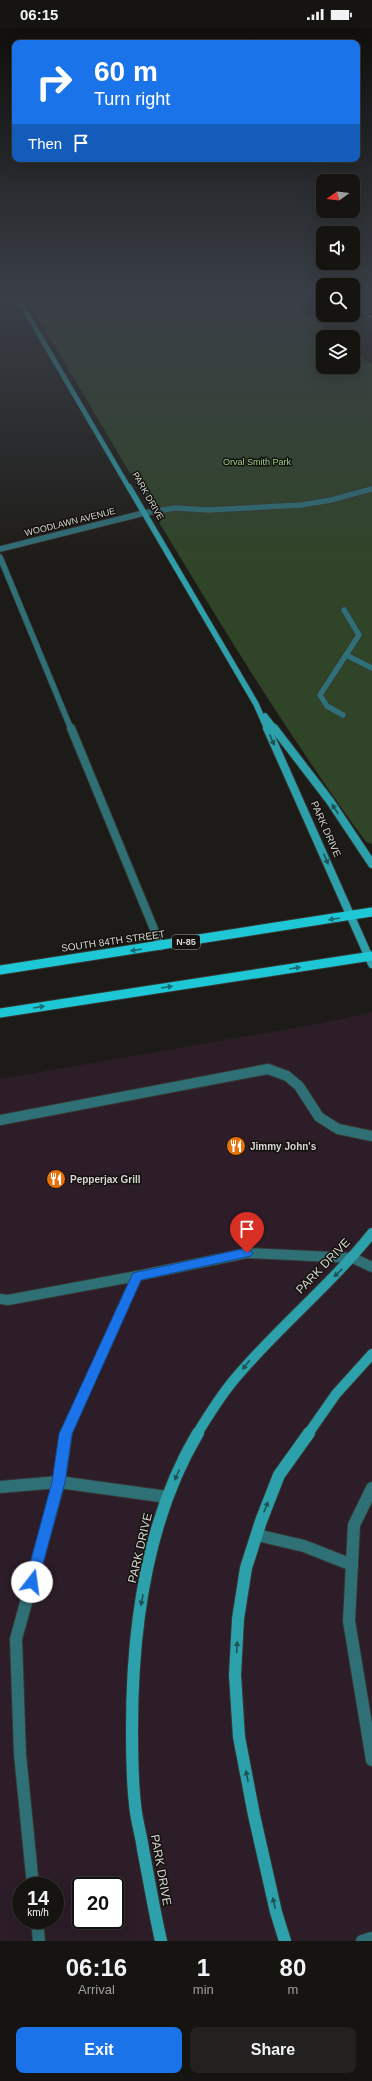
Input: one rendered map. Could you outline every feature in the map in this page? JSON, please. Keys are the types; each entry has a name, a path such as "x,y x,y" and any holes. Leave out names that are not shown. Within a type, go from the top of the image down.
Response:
{"main road":[{"name":"SOUTH 84TH STREET","path":"0,970 372,912"},
{"path":"0,1013 371,959"}],"street":[{"name":"PARK DRIVE","path":"71,389 256,704 371,959"},
{"name":"WOODLAWN AVENUE","path":"0,548 144,513 175,508 208,510 301,506 372,489"},
{"path":"0,557 161,946"},
{"path":"344,610 359,635 320,695 327,706 344,715"},
{"path":"346,655 372,668"},
{"name":"PARK DRIVE","path":"256,704 330,801 372,864"},
{"path":"0,1120 268,1069 287,1076 299,1086 318,1117 338,1129 372,1136"},
{"name":"PARK DRIVE","path":"161,1941 133,1797 131,1705 138,1625 152,1551 167,1497 190,1446 214,1405 251,1358 353,1258 372,1233"},
{"path":"0,1300 8,1300 137,1276 247,1253 353,1258 372,1267"},
{"path":"32,1877 20,1754 16,1639 59,1482 66,1434 137,1276"},
{"path":"285,1941 276,1912 254,1815 239,1737 235,1675 238,1619 246,1568 279,1475 336,1394 372,1354"},
{"path":"0,1487 59,1482 167,1497"},
{"path":"372,1488 354,1525 349,1621 372,1760"},
{"path":"257,1535 304,1546 352,1565"},
{"path":"37,1929 39,1941"},
{"path":"362,1941 372,1938"}],"shaded area":[{"path":"372,1012 372,1941 0,1941 0,1079 323,1023"}],"green space":[{"name":"Orval Smith Park","path":"80,389 372,389 372,844 366,842 320,777 275,710 190,574"}],"place":[{"name":"Jimmy John's","path":"236,1146"},
{"name":"Pepperjax Grill","path":"56,1179"}],"route":[{"path":"32,1582 59,1482 66,1434 137,1276 247,1253"}]}
